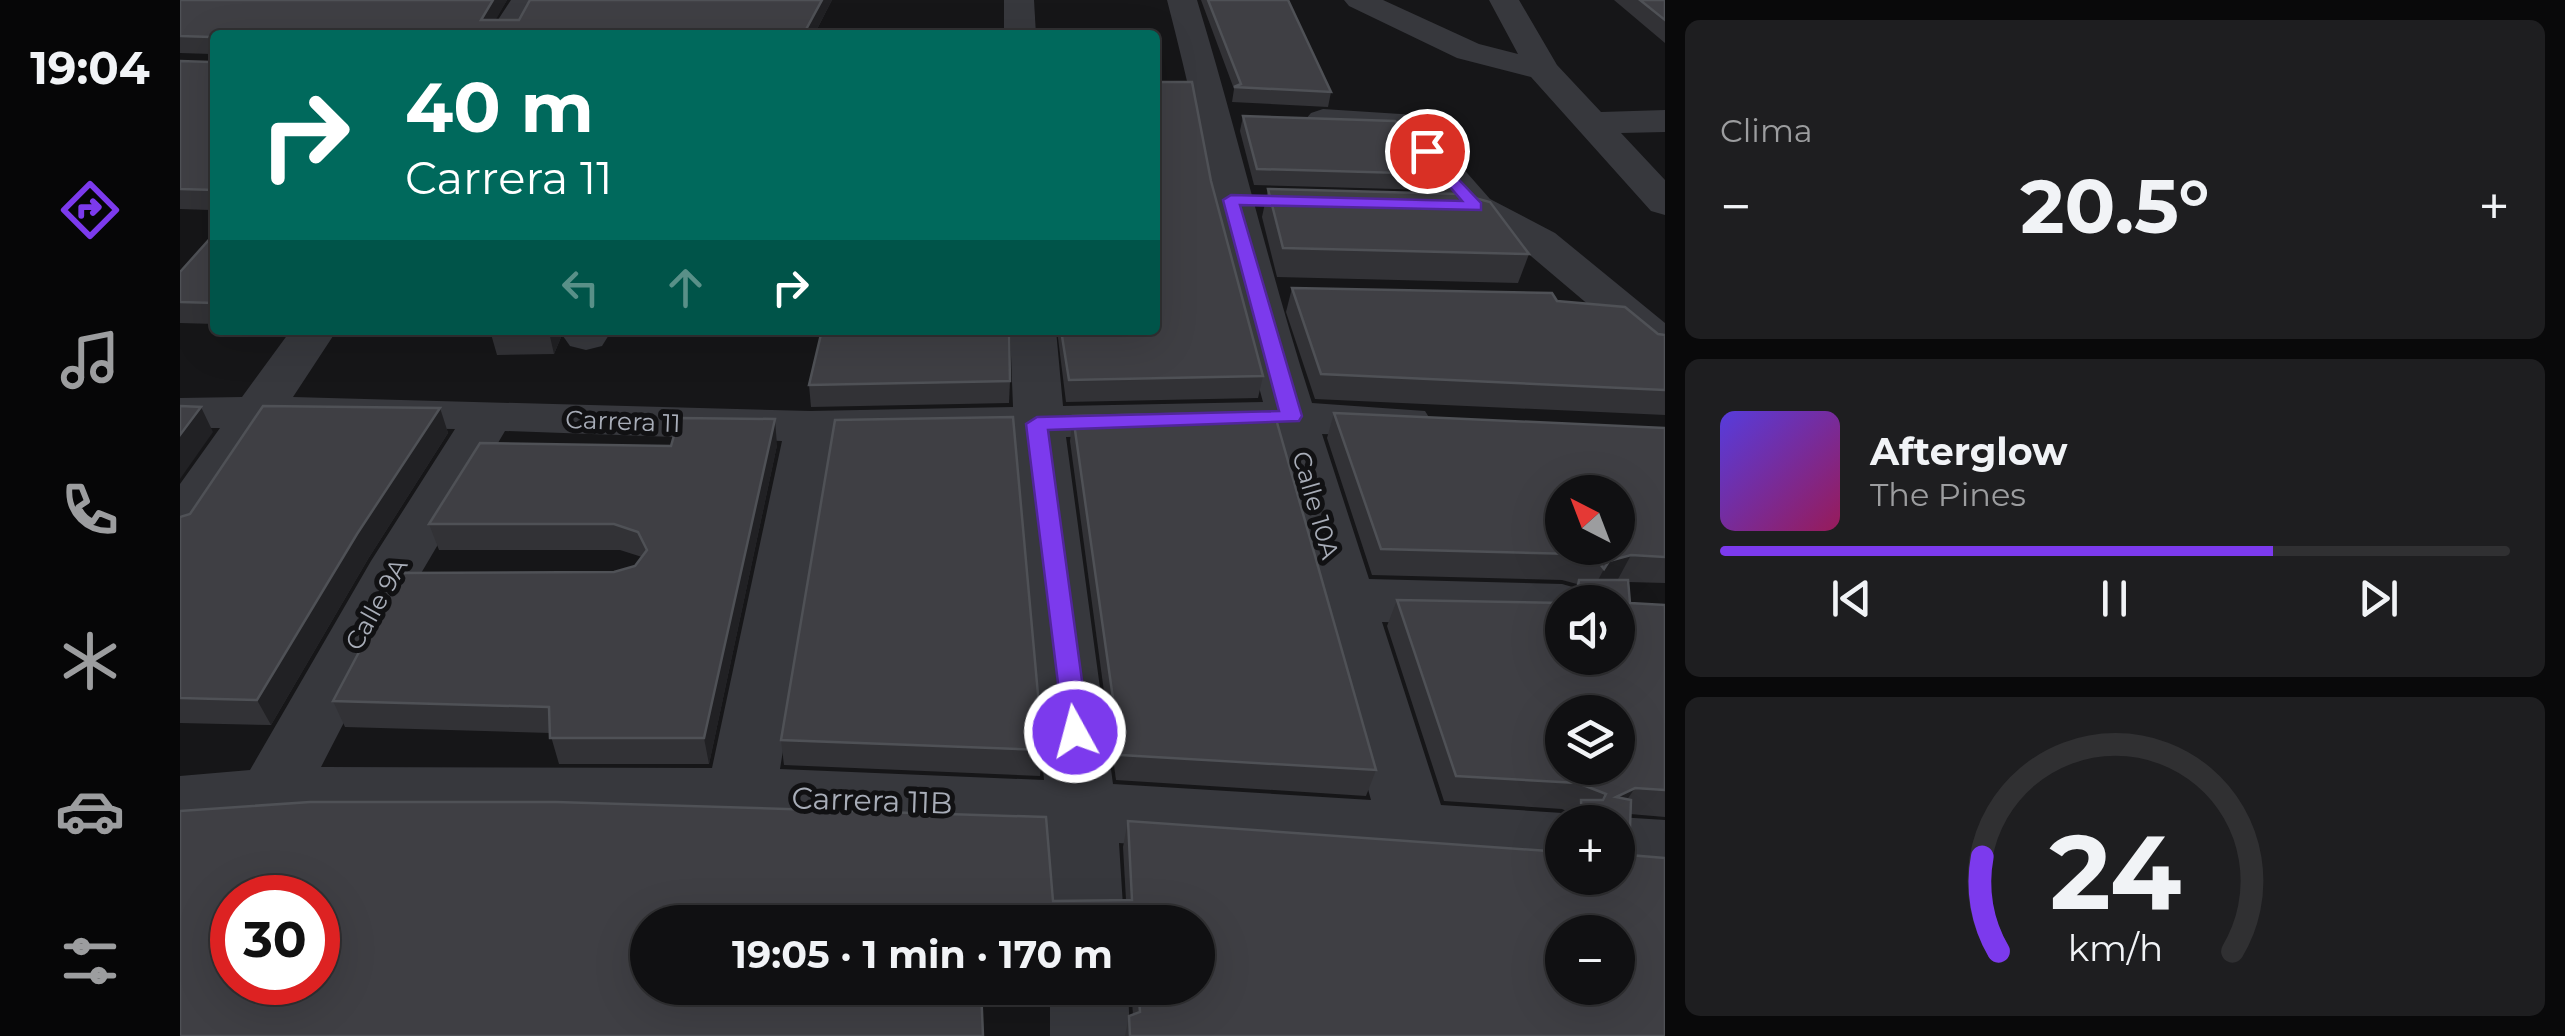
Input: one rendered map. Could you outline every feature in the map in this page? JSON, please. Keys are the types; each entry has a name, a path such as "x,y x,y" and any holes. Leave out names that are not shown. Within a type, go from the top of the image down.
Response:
{"street":[{"path":"507,30 526,0"},
{"path":"1020,0 1020,30"},
{"name":"Calle 10A","path":"1182,0 1212,102 1250,200 1274,294 1291,416 1415,833"},
{"path":"1358,0 1468,50 1543,70"},
{"path":"1504,0 1543,70 1665,204"},
{"path":"1290,119 1403,123 1476,206 1540,242 1665,346"},
{"path":"1595,123 1665,120"},
{"path":"1419,205 1476,206"},
{"path":"1498,241 1540,242"},
{"path":"1551,300 1610,302"},
{"path":"180,524 311,335"},
{"path":"1032,335 1037,424 1084,810 1087,905"},
{"name":"Carrera 11","path":"180,412 380,411 810,427 1291,416 1449,424"},
{"name":"Calle 9A","path":"272,794 391,576 488,417"},
{"path":"740,795 810,427"},
{"path":"391,576 448,575"},
{"path":"1343,600 1545,605"},
{"name":"Carrera 11B","path":"180,805 272,794 740,795 1084,810 1545,843"},
{"path":"1635,849 1665,852"},
{"path":"1089,1005 1090,1036"}],"building":[{"path":"180,0 493,0 481,20 519,20 530,0 822,0 806,30 210,30 210,37 180,36"},
{"path":"1208,0 1288,0 1331,92 1234,87 1241,84"},
{"path":"1640,0 1665,0 1665,20"},
{"path":"180,61 210,62 210,190 180,189"},
{"path":"1160,82 1192,82 1211,181 1263,376 1069,380 1062,335 1160,335"},
{"path":"1243,116 1395,121 1436,174 1257,169"},
{"path":"1268,189 1460,194 1490,202 1529,254 1283,248"},
{"path":"210,239 210,303 180,302 180,272"},
{"path":"1292,288 1552,293 1557,301 1625,307 1658,334 1665,335 1665,390 1321,374"},
{"path":"821,335 1009,335 1010,381 809,385"},
{"path":"180,406 201,407 180,435"},
{"path":"263,406 440,408 357,534 257,700 180,698 180,517 190,514"},
{"path":"1274,412 1376,770 1121,755 1073,416"},
{"path":"1334,413 1665,428 1665,557 1635,555 1635,475 1545,475 1545,553 1381,549"},
{"path":"1013,417 1043,750 781,740 835,420"},
{"path":"679,418 775,419 704,738 550,738 549,707 333,701 401,573 614,572 635,566 647,550 638,532 614,524 429,524 480,443 671,446"},
{"path":"1579,580 1628,580 1628,585 1578,585"},
{"path":"1397,600 1545,603 1545,675 1635,675 1635,603 1665,605 1665,790 1635,788 1616,797 1631,800 1631,805 1581,805 1581,800 1603,800 1606,794 1583,785 1635,785 1635,695 1545,695 1545,781 1456,776"},
{"path":"310,802 556,802 1046,817 1053,901 1132,900 1128,821 1545,851 1545,895 1635,895 1635,856 1665,858 1665,1036 1130,1036 1129,1016 1140,1012 1139,1005 1215,1005 1215,905 630,905 630,1005 982,1005 983,1036 180,1036 180,811"}],"route":[{"path":"1075,732 1037,424 1291,416 1231,200 1476,206 1427,151"}]}
